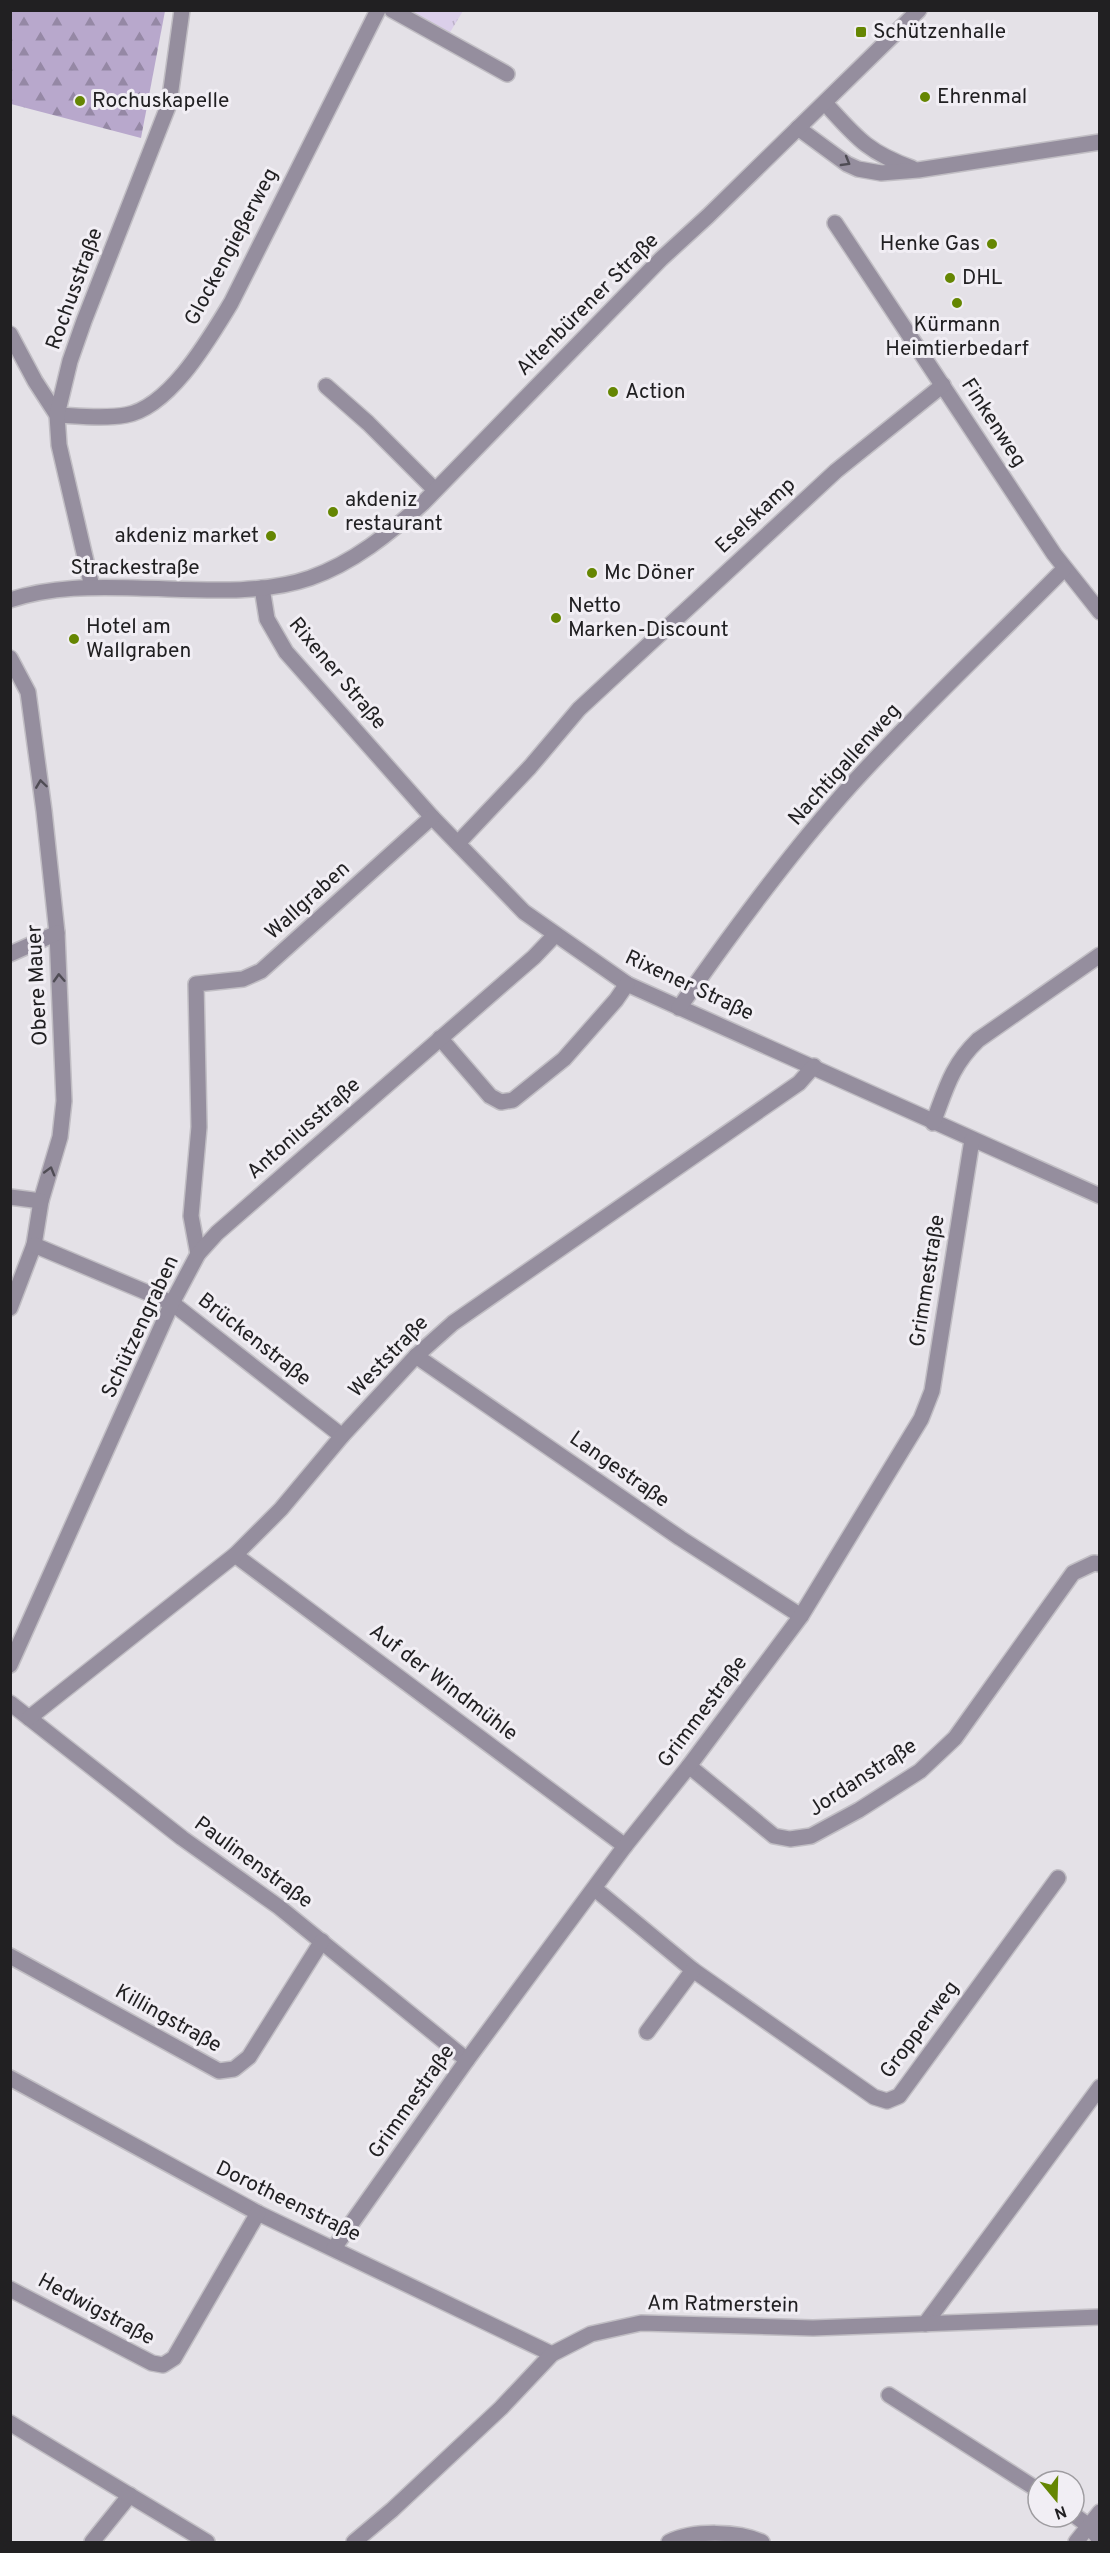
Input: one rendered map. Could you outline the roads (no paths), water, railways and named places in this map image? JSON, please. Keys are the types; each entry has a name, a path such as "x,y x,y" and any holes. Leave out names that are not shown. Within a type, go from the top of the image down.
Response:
{"street":[{"name":"Rochusstraße","path":"92,587 58,445 57,415 70,361 84,321 169,104 182,10"},
{"name":"Glockengießerweg","path":"57,415 113,417 138,412 159,398 193,360 231,303 378,10"},
{"path":"392,10 507,74"},
{"name":"Altenbürener Straße","path":"262,588 300,581 340,564 400,524 661,259 919,10"},
{"path":"825,103 865,146 888,160 918,170"},
{"path":"798,128 832,154 858,169 880,173 918,170 1100,142"},
{"name":"Finkenweg","path":"835,223 1064,569 1100,612"},
{"path":"10,334 35,381 57,415"},
{"name":"Eselskamp","path":"458,843 530,768 579,709 836,471 943,385"},
{"path":"326,386 368,423 435,490"},
{"name":"Nachtigallenweg","path":"679,1008 762,895 849,788 893,740 1064,569"},
{"name":"Strackestraße","path":"10,600 42,591 92,587 262,588"},
{"name":"Rixener Straße","path":"262,588 267,619 286,652 432,817 524,912 555,935 627,984 1100,1196"},
{"name":"Obere Mauer","path":"10,658 23,679 29,699 44,811 57,933 64,1101 60,1137 41,1201 34,1245 10,1308"},
{"name":"Wallgraben","path":"196,984 243,979 261,971 432,817"},
{"path":"10,954 57,933"},
{"name":"Antoniusstraße","path":"198,1254 217,1233 534,957 555,935"},
{"path":"933,1123 953,1070 962,1055 978,1040 1100,955"},
{"name":"Schützengraben","path":"10,1665 172,1303 198,1254 191,1216 199,1127 196,984"},
{"path":"440,1038 490,1096 501,1102 513,1100 564,1059 616,1000 627,984"},
{"name":"Weststraße","path":"29,1718 235,1555 281,1509 342,1436 416,1356 453,1323 485,1298 799,1083 814,1066"},
{"name":"Grimmestraße","path":"334,2248 467,2060 625,1846 689,1766 801,1616 921,1419 932,1391 972,1140"},
{"path":"10,1197 41,1201"},
{"name":"Brückenstraße","path":"34,1245 172,1303 342,1436"},
{"name":"Langestraße","path":"416,1356 680,1538 801,1616"},
{"name":"Auf der Windmühle","path":"235,1555 625,1846"},
{"name":"Jordanstraße","path":"689,1766 774,1836 790,1839 811,1836 859,1810 920,1771 955,1738 1073,1573 1094,1563 1100,1564"},
{"name":"Paulinenstraße","path":"10,1703 182,1838 279,1907 467,2060"},
{"name":"Gropperweg","path":"595,1889 693,1970 874,2097 886,2101 899,2096 1058,1878"},
{"name":"Killingstraße","path":"10,1956 219,2071 234,2069 249,2056 322,1941"},
{"path":"647,2032 693,1970"},
{"name":"Dorotheenstraße","path":"10,2078 258,2213 552,2354"},
{"path":"925,2324 1100,2087"},
{"name":"Hedwigstraße","path":"10,2289 152,2363 163,2364 174,2358 258,2213"},
{"name":"Am Ratmerstein","path":"354,2542 392,2511 501,2408 552,2354 591,2334 640,2323 813,2328 1100,2317"},
{"path":"889,2395 1026,2482"},
{"path":"10,2422 207,2542"},
{"path":"92,2542 130,2495"},
{"path":"1076,2542 1100,2511"},
{"path":"1086,2524 1100,2540"},
{"path":"669,2542 712,2533 762,2542"}],"place":[{"name":"Schützenhalle","path":"861,32"},
{"name":"Ehrenmal","path":"925,97"},
{"name":"Rochuskapelle","path":"80,101"},
{"name":"Henke Gas","path":"992,244"},
{"name":"DHL","path":"950,278"},
{"name":"Kürmann Heimtierbedarf","path":"957,303"},
{"name":"Action","path":"613,392"},
{"name":"akdeniz restaurant","path":"333,512"},
{"name":"akdeniz market","path":"271,536"},
{"name":"Mc Döner","path":"592,573"},
{"name":"Netto Marken-Discount","path":"556,618"},
{"name":"Hotel am Wallgraben","path":"74,639"}]}
